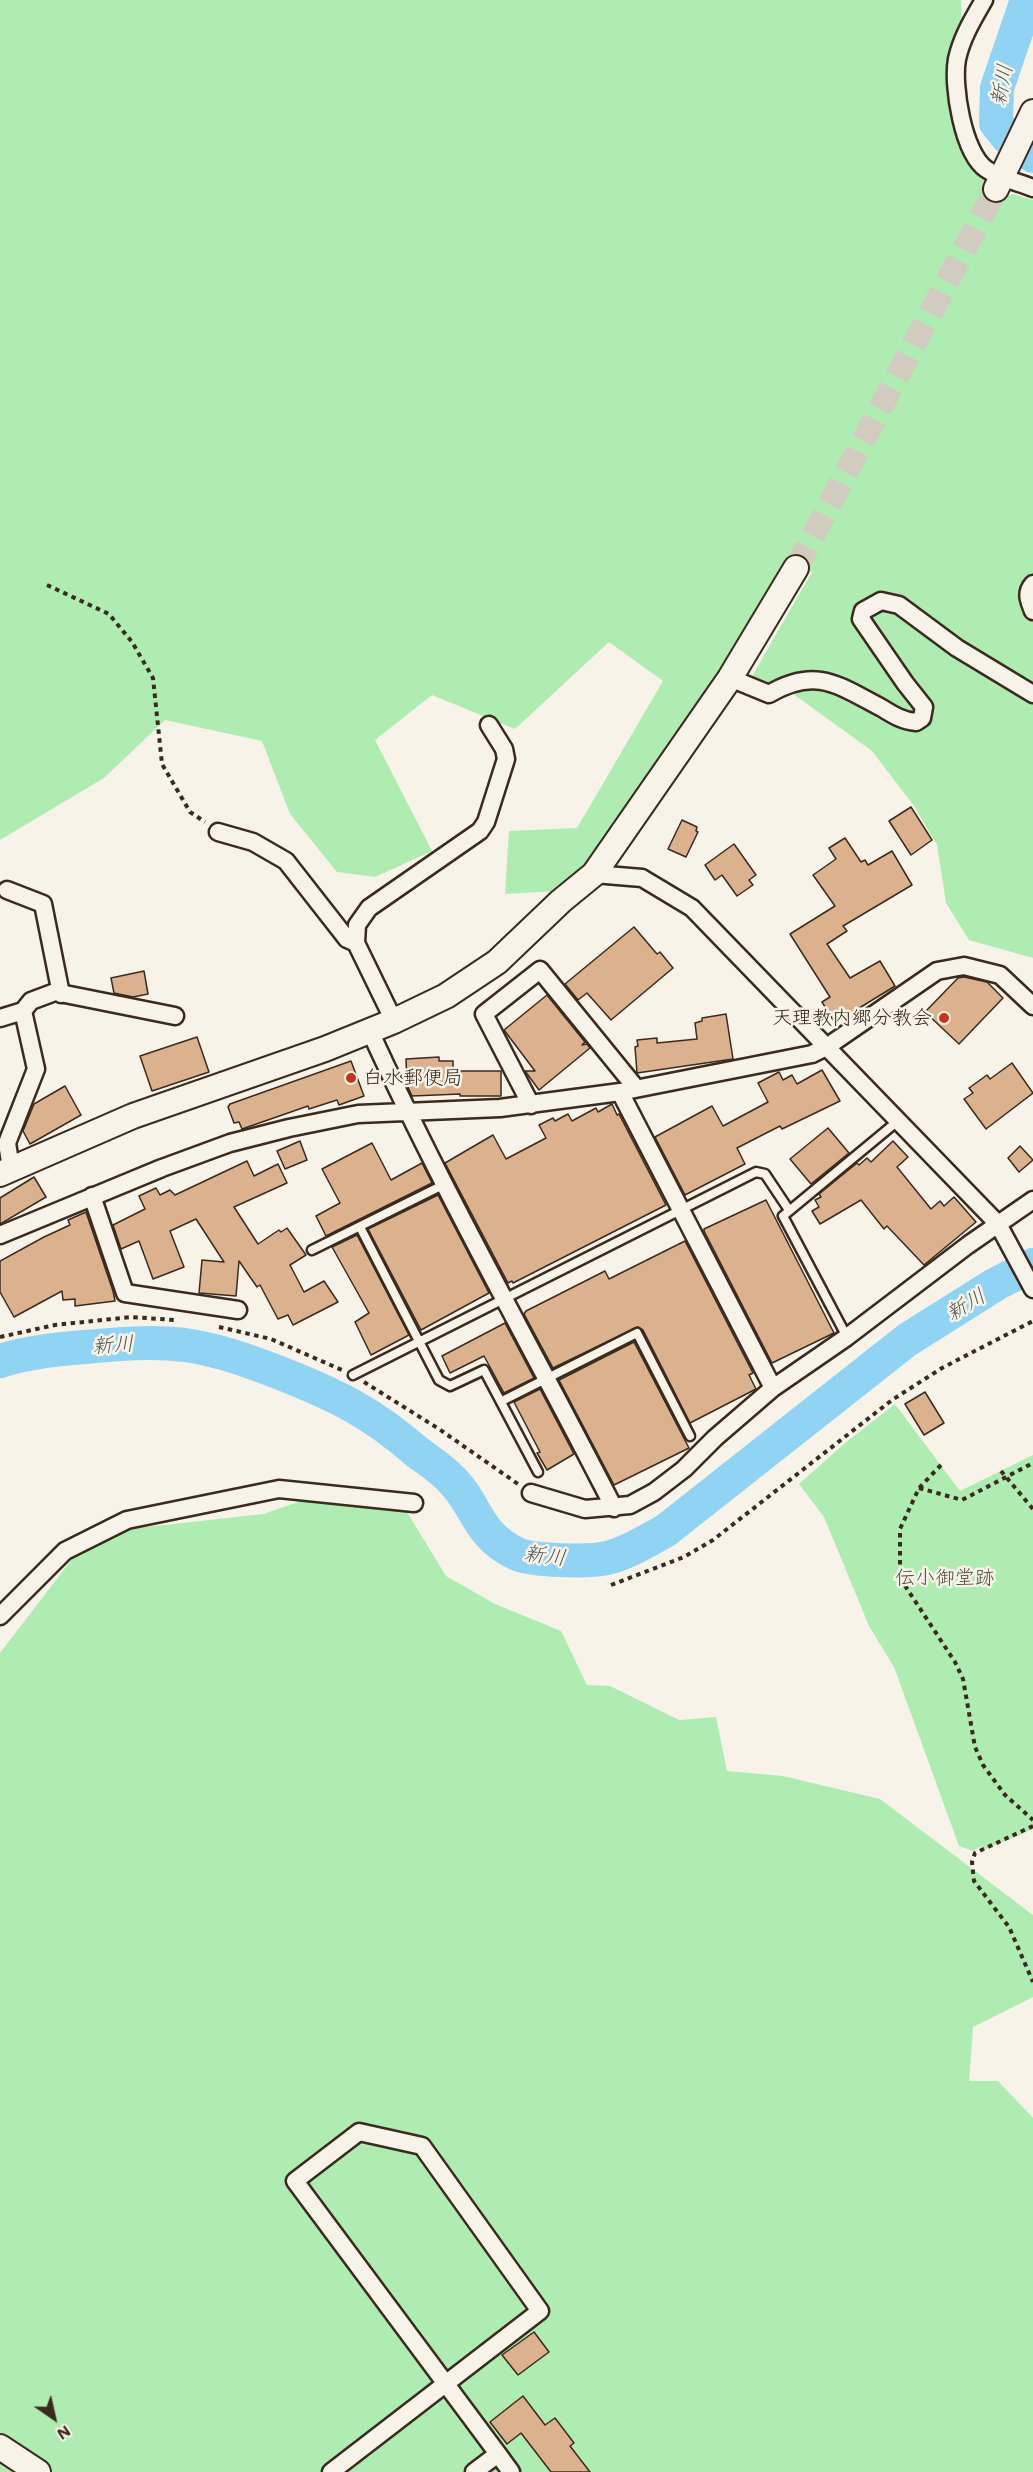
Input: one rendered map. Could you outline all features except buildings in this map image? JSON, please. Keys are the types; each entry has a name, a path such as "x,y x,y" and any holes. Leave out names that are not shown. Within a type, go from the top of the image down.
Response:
{"street":[{"path":"984,0 964,35 957,61 957,86 964,130 970,149 984,168 1033,188"},
{"path":"1003,175 1033,112"},
{"path":"22,1011 36,1068 8,1143 5,1171 133,1116 314,1053 394,1021 446,996 497,962 561,901 594,874 730,678 796,568"},
{"path":"1033,584 1028,590 1033,610"},
{"path":"730,678 769,694 811,680 832,682 900,718 916,722 922,718 924,706 905,683 861,619 863,611 881,601 899,605 957,648 1033,694"},
{"path":"394,1021 356,943 357,925 369,908 480,831 486,822 506,759 504,749 489,725"},
{"path":"218,832 253,842 286,861 347,939 356,943"},
{"path":"594,874 642,878 692,908 899,1119 998,1224 1033,1288"},
{"path":"7,890 43,904 61,994"},
{"path":"0,1236 92,1196 230,1143 358,1114 531,1105 628,1090 812,1054 828,1046 937,971 963,966 1000,975 1033,1006"},
{"path":"531,1105 484,1014 540,970 628,1090 681,1210 773,1388"},
{"path":"0,1018 22,1011 31,1001 55,992 176,1016"},
{"path":"370,1030 443,1185 548,1378 614,1508"},
{"path":"92,1196 125,1293 238,1310"},
{"path":"531,1493 585,1509 630,1505 654,1492 684,1469 715,1438 773,1388 847,1337 1033,1200"},
{"path":"0,1616 65,1551 127,1520 279,1490 414,1503"},
{"path":"331,2472 444,2385 540,2311 422,2146 359,2132 295,2181 444,2385 511,2472"},
{"path":"0,2447 38,2472"},
{"path":"474,2472 498,2454"}],"lane":[{"path":"847,1337 783,1216 899,1119"},
{"path":"353,1375 756,1172 765,1174 789,1210"},
{"path":"312,1250 443,1185"},
{"path":"360,1227 439,1380 450,1386 484,1370 538,1472"},
{"path":"502,1401 637,1333 690,1436"}],"path":[{"path":"47,585 109,614 132,642 153,678 162,764 190,812 218,832"},
{"path":"0,1337 55,1325 131,1317 178,1320"},
{"path":"611,1585 684,1557 713,1540 892,1400 942,1368 1033,1321"},
{"path":"209,1325 271,1339 353,1375 439,1429 531,1493"},
{"path":"919,1488 962,1500 1033,1463"},
{"path":"941,1465 919,1488 900,1529 900,1578 956,1662 963,1679 975,1747 983,1765 1005,1795 1033,1820"},
{"path":"1001,1471 1033,1509"},
{"path":"1033,1826 983,1848 975,1853 972,1862 974,1881 1009,1927 1033,1982"}],"green space":[{"path":"0,0 961,0 966,139 986,182 1001,198 1013,194 1033,200 1033,958 969,940 946,903 937,845 914,806 872,751 792,693 752,676 812,572 786,562 720,717 623,851 557,891 505,894 509,831 577,828 663,681 609,642 515,729 432,695 375,740 432,851 375,877 337,872 290,814 262,741 165,720 104,778 0,840"},
{"name":"伝小御堂跡","path":"895,1404 960,1491 1033,1455 1033,1829 984,1850 982,1846 973,1851 959,1846 894,1667 869,1626 824,1517 799,1484 845,1443"},
{"path":"328,1492 399,1499 446,1576 495,1604 561,1631 587,1685 610,1686 679,1720 716,1717 727,1771 783,1776 880,1799 1033,1915 1033,1997 973,2027 969,2081 998,2081 1033,2118 1033,2472 0,2472 0,1653 92,1533 263,1514"}],"waterway":[{"name":"新川","path":"1027,0 997,88 996,123 1008,138 1033,156"},
{"name":"新川","path":"0,1361 53,1350 147,1343 198,1347 245,1360 336,1397 384,1426 449,1477 466,1497 484,1528 503,1546 517,1554 548,1559 599,1559 622,1553 665,1531 907,1340 996,1284 1033,1265"}],"tunnel":[{"path":"796,568 996,189"}],"place":[{"name":"天理教内郷分教会","path":"944,1018"},
{"name":"白水郵便局","path":"351,1078"}]}
